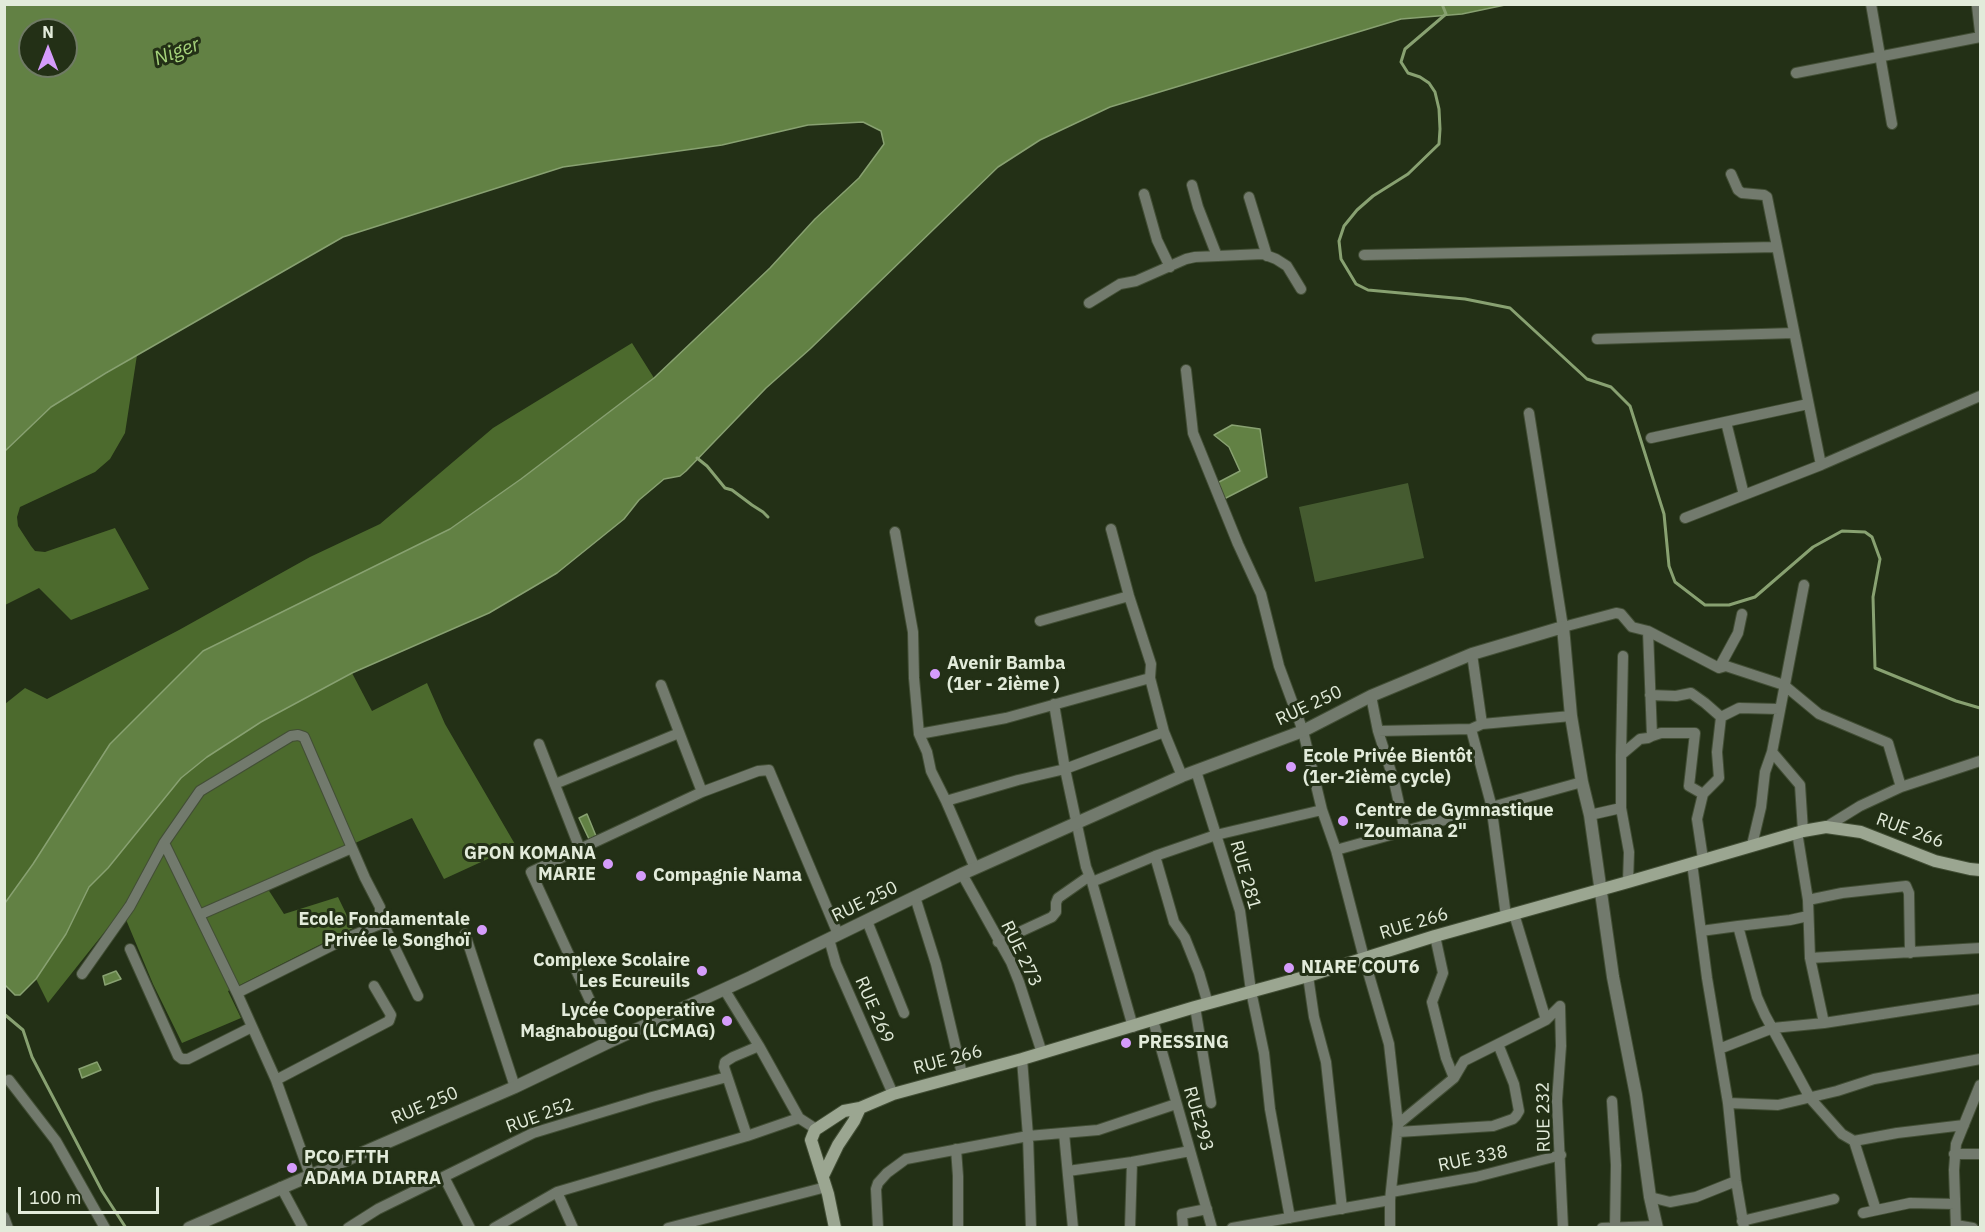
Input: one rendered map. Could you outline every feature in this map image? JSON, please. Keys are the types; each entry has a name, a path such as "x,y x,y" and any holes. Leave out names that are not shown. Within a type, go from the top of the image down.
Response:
{"main road":[{"name":"RUE 266","path":"816,1129 844,1111 893,1094 1133,1027 1435,936 1800,832 1826,827 1861,832 1935,861 1980,870"},
{"path":"824,1182 838,1145 865,1103"},
{"path":"816,1129 812,1140 835,1227"}],"street":[{"path":"1870,4 1892,124"},
{"path":"1977,6 1980,32"},
{"path":"1796,73 1980,37"},
{"path":"1731,174 1738,190 1742,193 1767,197 1821,465"},
{"path":"1192,185 1217,256"},
{"path":"1144,194 1157,240 1170,267"},
{"path":"1249,196 1267,255"},
{"path":"1364,255 1777,247"},
{"path":"1089,303 1120,284 1136,281 1186,259 1217,256 1267,255 1287,266 1301,289"},
{"path":"1597,339 1794,333"},
{"path":"1186,370 1193,433 1261,594 1279,666 1303,731 1322,810 1336,850 1389,1044 1398,1128 1390,1227"},
{"path":"1685,518 1821,465 1980,396"},
{"path":"1651,438 1808,404"},
{"path":"1529,413 1563,627 1571,716 1581,782 1590,815 1613,977 1636,1095 1650,1197 1657,1227 1602,1227"},
{"path":"1726,422 1744,495"},
{"path":"1111,529 1151,664 1150,678 1164,732 1182,776"},
{"path":"895,532 913,632 919,734 927,752 931,771 975,868"},
{"path":"1752,845 1804,585"},
{"path":"1040,621 1129,596"},
{"path":"1563,627 1616,613 1632,627 1648,631 1719,668 1726,666 1784,685 1819,714 1888,743 1901,787"},
{"path":"1719,668 1738,633 1742,614"},
{"name":"RUE 250","path":"189,1227 515,1087 834,937 962,874 1182,776 1303,731 1371,696 1472,654 1563,627"},
{"path":"1648,631 1652,736"},
{"path":"1472,654 1482,724"},
{"path":"1623,656 1621,808 1629,852 1628,882"},
{"path":"919,734 1006,718 1150,678"},
{"path":"609,1042 531,872 702,792 660,685"},
{"path":"1650,695 1676,696 1691,693 1721,717"},
{"path":"1371,696 1405,831"},
{"path":"1054,704 1076,823 1090,880 1133,1027"},
{"path":"1721,717 1739,708 1779,709"},
{"path":"1378,731 1471,729 1482,724 1571,716"},
{"path":"1721,717 1717,752 1719,778 1703,794 1697,819 1701,931 1728,1103 1743,1224 1834,1199"},
{"path":"1398,1128 1454,1078 1464,1061 1546,1020 1510,915 1492,807 1471,729"},
{"path":"946,801 1065,769 1164,732"},
{"path":"555,784 679,733"},
{"path":"1621,755 1640,739 1661,733 1695,733 1689,786 1703,794"},
{"path":"82,974 130,906 165,843 200,791 291,736 298,735 304,737 380,907 380,917 378,925 237,993"},
{"path":"539,744 580,849"},
{"path":"1772,752 1800,785 1800,832 1808,900 1810,958 1824,1023"},
{"path":"1826,827 1860,806 1901,787 1980,761"},
{"name":"RUE 269","path":"702,792 758,771 769,770 834,937 836,964 893,1094"},
{"name":"RUE 281","path":"1196,771 1240,911 1251,991 1264,1053 1270,1109 1290,1218"},
{"path":"1336,850 1581,782"},
{"path":"1590,815 1621,808"},
{"path":"998,942 1052,917 1056,912 1058,898 1090,880 1216,835 1322,810"},
{"path":"165,843 276,1080 310,1175"},
{"path":"199,915 352,848"},
{"path":"1155,856 1174,922 1185,938 1208,1004"},
{"name":"RUE 273","path":"962,874 1011,962 1042,1053"},
{"path":"1808,900 1842,893 1906,886 1909,893 1910,953"},
{"path":"915,897 936,964 962,1074"},
{"path":"1701,931 1808,916"},
{"path":"380,917 418,996"},
{"path":"867,921 904,1013"},
{"path":"1738,926 1757,997 1810,1098 1842,1134 1854,1141 1964,1125"},
{"path":"465,934 515,1087"},
{"path":"1435,936 1443,973 1432,1002 1446,1058 1454,1078"},
{"path":"1810,958 1980,948"},
{"path":"130,949 178,1056 182,1059 188,1059 252,1027"},
{"path":"1308,976 1314,1017 1326,1062 1342,1209"},
{"path":"276,1080 389,1021 391,1015 374,986"},
{"path":"724,989 799,1118 816,1129"},
{"path":"1719,1049 1773,1028 1824,1023 1980,999"},
{"name":"RUE 232","path":"1546,1020 1560,1006 1561,1046 1557,1101 1563,1227"},
{"path":"1195,1007 1211,1103"},
{"name":"RUE293","path":"1153,1020 1212,1227"},
{"path":"1398,1128 1493,1126 1513,1119 1519,1111 1514,1084 1498,1044"},
{"path":"747,1136 724,1067 725,1062 759,1046"},
{"path":"1022,1059 1028,1136 1030,1227"},
{"path":"1728,1103 1778,1104 1810,1098 1874,1079 1980,1059"},
{"name":"RUE 252","path":"348,1227 378,1209 533,1133 727,1077"},
{"path":"9,1080 56,1141 105,1227"},
{"path":"1973,1227 1956,1226 1954,1154 1980,1085"},
{"path":"1612,1101 1616,1165 1615,1227"},
{"path":"879,1227 876,1189 886,1173 906,1159 1028,1136 1098,1130 1176,1104"},
{"path":"494,1227 557,1192 747,1136 799,1118"},
{"path":"1064,1133 1073,1227"},
{"path":"1854,1141 1875,1210"},
{"path":"956,1149 958,1227"},
{"path":"1068,1171 1190,1151"},
{"path":"1954,1154 1980,1155"},
{"name":"RUE 338","path":"1232,1227 1342,1209 1561,1155"},
{"path":"1130,1227 1132,1162"},
{"path":"444,1177 470,1227"},
{"path":"1650,1197 1670,1202 1696,1197 1736,1181"},
{"path":"668,1227 824,1182"},
{"path":"281,1187 303,1227"},
{"path":"557,1192 573,1227"},
{"path":"1863,1213 1910,1203 1955,1204"},
{"path":"1183,1227 1182,1214 1207,1209"},
{"path":"4,1217 8,1227"}],"shaded area":[{"path":"632,343 654,378 521,479 450,529 33,864 5,903 5,704 25,688 47,699 179,630 310,557 380,524 493,428"},
{"path":"137,355 125,433 110,459 95,472 20,507 17,517 18,526 35,551 45,552 115,528 149,589 71,620 39,588 5,605 5,451 51,407"},
{"path":"1408,483 1424,558 1315,582 1299,507"},
{"path":"352,673 372,711 427,683 445,724 516,846 444,879 412,818 264,883 284,914 338,897 353,928 228,991 241,1018 182,1043 153,984 122,910 48,1003 36,979 66,934 89,887 108,868 181,778 207,757 261,722"}],"water":[{"name":"Niger","path":"5,4 1505,5 1462,14 1401,19 1110,107 1040,140 998,167 810,349 766,388 686,471 680,476 664,479 639,500 624,519 557,573 489,613 352,673 261,722 207,757 181,778 108,868 89,887 66,934 36,979 20,995 15,995 5,985 5,903 33,864 110,744 203,651 450,529 521,479 654,378 770,268 815,219 859,178 884,144 881,131 863,122 808,125 722,145 563,167 343,237 51,407 5,451"},
{"path":"1232,425 1260,429 1267,477 1222,500 1219,482 1240,471 1229,447 1214,435"},
{"path":"587,814 596,836 589,839 579,818"},
{"path":"116,971 121,979 105,985 103,976"},
{"path":"97,1062 101,1070 82,1078 79,1069"}],"waterway":[{"path":"1442,4 1446,14 1405,49 1401,62 1408,73 1429,83 1435,92 1439,109 1439,144 1408,174 1373,196 1344,226 1339,241 1341,259 1356,284 1368,290 1465,299 1510,308 1587,379 1611,387 1630,406 1664,514 1669,566 1675,582 1705,605 1729,605 1755,597 1813,547 1842,531 1865,532 1872,537 1880,559 1873,597 1875,668 1956,701 1980,708"},
{"path":"697,458 707,466 725,488 732,490 768,517"},
{"path":"4,1014 23,1030 32,1057 102,1191 126,1228"}],"place":[{"name":"Avenir Bamba (1er - 2ième )","path":"935,674"},
{"name":"Ecole Privée Bientôt (1er-2ième cycle)","path":"1291,767"},
{"name":"Centre de Gymnastique \"Zoumana 2\"","path":"1343,821"},
{"name":"GPON KOMANA MARIE","path":"608,864"},
{"name":"Compagnie Nama","path":"641,876"},
{"name":"Ecole Fondamentale Privée le Songhoï","path":"482,930"},
{"name":"NIARE COUT6","path":"1289,968"},
{"name":"Complexe Scolaire Les Ecureuils","path":"702,971"},
{"name":"Lycée Cooperative Magnabougou (LCMAG)","path":"727,1021"},
{"name":"PRESSING","path":"1126,1043"},
{"name":"PCO FTTH ADAMA DIARRA","path":"292,1168"}]}
